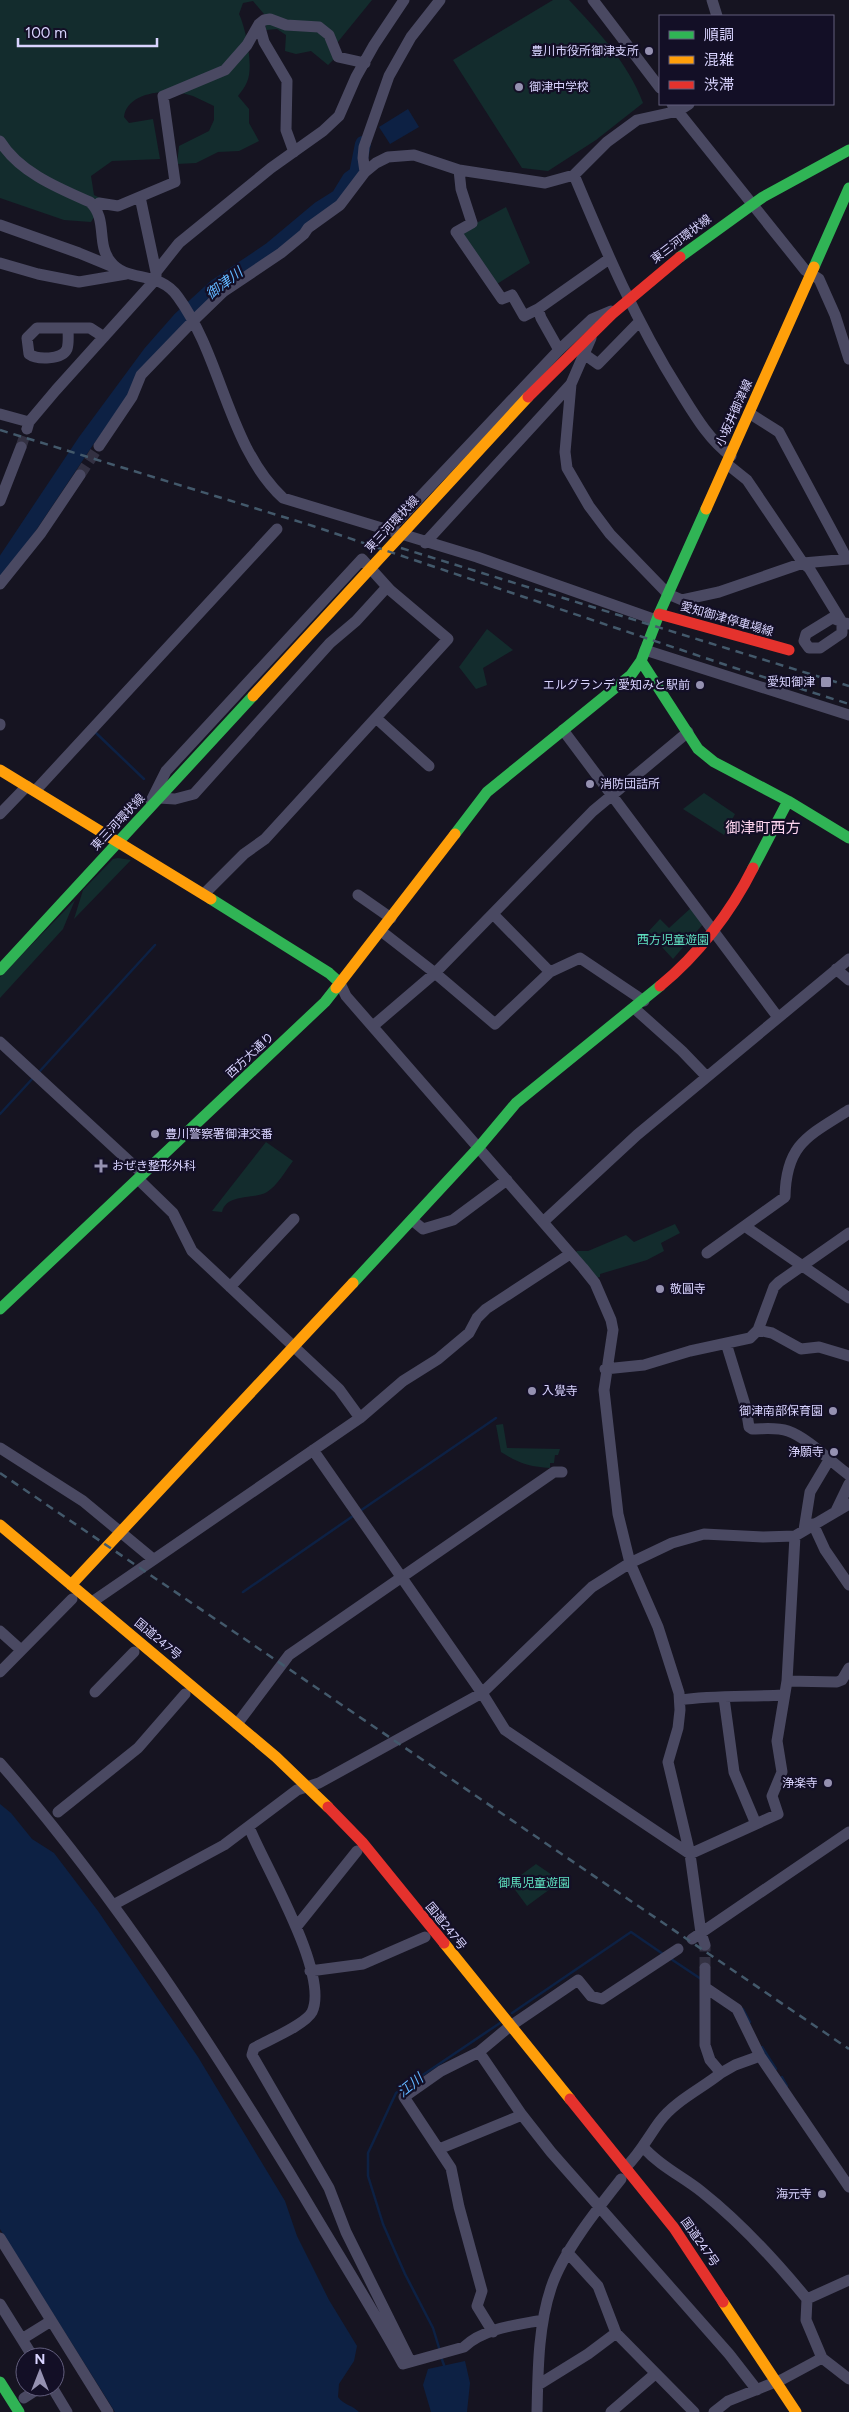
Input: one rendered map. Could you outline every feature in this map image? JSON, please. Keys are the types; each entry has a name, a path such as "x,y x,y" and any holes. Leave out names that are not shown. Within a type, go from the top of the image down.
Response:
{"main road":[{"name":"東三河環状線","path":"0,970 488,441 614,310 688,250 752,204 810,168 849,150"},
{"name":"小坂井御津線","path":"643,656 657,617 729,460 849,188"},
{"name":"愛知御津停車場線","path":"657,617 793,651"},
{"path":"643,656 698,749 714,762 788,801 849,838"},
{"name":"西方大通り","path":"0,1309 325,1002 487,792 631,675 643,656"},
{"path":"0,770 329,972 340,983"},
{"path":"71,1585 119,1531 412,1220 479,1147 516,1103 682,968 740,894 788,801"},
{"name":"国道247号","path":"0,1525 237,1724 362,1842 502,2026"},
{"name":"国道247号","path":"0,1538 134,1652 303,1788 623,2174 676,2249 785,2412"},
{"path":"0,2382 18,2412"},
{"name":"国道247号","path":"767,2386 796,2412"}],"street":[{"path":"0,414 28,426 156,275 179,243 271,168 323,131 339,116 356,77 374,45 404,0"},
{"path":"365,172 362,158 364,147 389,76 411,37 440,0"},
{"path":"593,0 659,87"},
{"path":"712,0 717,15"},
{"path":"96,207 100,203 118,206 175,182 163,96 225,70 248,45 259,24 270,19 286,25 319,27 328,35 338,57 365,63"},
{"path":"259,24 264,42 287,81 286,130 294,152"},
{"path":"100,446 132,397 141,375 192,318 223,292 281,253 308,228 340,205 365,172 388,157 414,155 458,170 545,183 574,175 607,142 637,120 675,107 805,270 819,279 835,315 849,360"},
{"path":"0,141 6,150 41,178 90,202 96,207 101,220 104,251 122,272"},
{"path":"458,170 461,189 472,223 456,232 502,299 512,295 524,316 538,309 609,259"},
{"path":"574,175 609,259 639,322 700,424 747,480 803,563 809,568 841,623"},
{"path":"140,197 156,275 178,296 192,318 209,350 243,437 270,485 283,498 425,543 486,560 657,617"},
{"path":"0,225 80,252 122,272"},
{"path":"0,263 38,274 79,282 122,272 156,275"},
{"path":"538,309 559,350"},
{"path":"388,531 559,350 592,318 614,310"},
{"path":"584,354 598,364 639,322"},
{"path":"68,328 90,328 104,337"},
{"path":"596,328 571,384 565,452 567,468 589,506 610,534 668,594 682,600 719,592 803,563 848,559 779,432 749,413"},
{"path":"425,543 571,384"},
{"path":"0,501 21,447"},
{"path":"0,584 41,533 80,475"},
{"path":"0,814 31,788 277,529"},
{"path":"146,812 166,771 362,560 387,587 448,639 265,839 244,854 204,894"},
{"path":"159,798 175,799 194,794 330,643 356,621 387,587"},
{"path":"793,651 809,631 841,623"},
{"path":"793,651 816,650 841,623"},
{"path":"805,637 806,645 816,650"},
{"path":"643,656 849,716"},
{"path":"376,718 429,766"},
{"path":"563,730 777,1016"},
{"path":"373,1026 435,973 612,794 688,732"},
{"path":"358,895 391,918"},
{"path":"493,914 550,972"},
{"path":"380,931 435,973 495,1024 550,972 580,958 639,1004 706,1076"},
{"path":"543,1222 637,1135 777,1016 849,959"},
{"path":"836,969 849,980"},
{"path":"340,983 344,992 595,1283 611,1320 613,1330 604,1390 618,1514 630,1563 658,1627 680,1700 678,1728 668,1762 690,1854 697,1936 705,1945"},
{"path":"0,1042 141,1176 173,1213 192,1250 339,1388 360,1418"},
{"path":"707,1253 746,1227 785,1197 786,1173 796,1150 822,1126 849,1110"},
{"path":"412,1220 423,1229 453,1220 507,1180"},
{"path":"230,1287 294,1220"},
{"path":"746,1227 849,1298"},
{"path":"606,1369 644,1365 750,1338 758,1330 774,1286 849,1233"},
{"path":"92,1602 153,1558 360,1418 403,1381 438,1359 469,1333 477,1318 486,1309 570,1254"},
{"path":"758,1330 772,1333 801,1349 820,1347 849,1356"},
{"path":"726,1343 746,1408 749,1427 752,1430 774,1428 788,1431 849,1475"},
{"path":"0,1448 67,1490 153,1558"},
{"path":"313,1450 482,1694 504,1730 690,1854"},
{"path":"690,1854 778,1814 772,1796 782,1772 777,1741 783,1695 787,1681 804,1530 810,1492 828,1460"},
{"path":"237,1724 289,1655 554,1472 562,1472"},
{"path":"836,1511 849,1484"},
{"path":"113,1905 224,1845 303,1788 319,1783 482,1694 592,1587 630,1563 672,1543 704,1534 763,1537 804,1530 849,1504"},
{"path":"804,1530 826,1550 849,1585"},
{"path":"0,1672 72,1599"},
{"path":"0,1631 21,1650"},
{"path":"95,1692 134,1652"},
{"path":"787,1681 837,1682 842,1680 849,1668"},
{"path":"58,1812 138,1748 185,1694"},
{"path":"680,1700 703,1697 724,1698 783,1695"},
{"path":"724,1698 734,1772 756,1824"},
{"path":"0,1764 113,1905 202,2035 271,2143 403,2364 464,2348 469,2343 504,2327 543,2320"},
{"path":"249,1827 259,1852 297,1926 315,1992 312,2012 305,2020 254,2048 252,2055 329,2188 346,2232 410,2361"},
{"path":"697,1936 849,1832"},
{"path":"297,1926 357,1851"},
{"path":"310,1971 362,1964 425,1937"},
{"path":"493,2332 477,2306 482,2291 458,2207 451,2168 404,2097 441,2071 479,2052 502,2026 578,1980 591,1996 602,1999 678,1949"},
{"path":"705,1968 705,2045 710,2060 721,2073"},
{"path":"706,1988 737,2009 760,2056 849,2187"},
{"path":"479,2052 522,2115 600,2207 729,2354 767,2386"},
{"path":"537,2412 543,2320 551,2286 567,2252 644,2148 660,2121 675,2105 721,2073 735,2065 760,2056"},
{"path":"439,2150 522,2115"},
{"path":"644,2148 656,2161 701,2192 763,2246 807,2299 806,2320 822,2358 848,2376"},
{"path":"0,2238 108,2412"},
{"path":"567,2252 598,2286 616,2333 694,2412"},
{"path":"807,2299 849,2280"},
{"path":"0,2304 27,2347"},
{"path":"22,2339 51,2320"},
{"path":"538,2384 588,2354 616,2333"},
{"path":"714,2412 728,2401 767,2386 822,2358"},
{"path":"611,2412 656,2374"},
{"path":"58,2397 67,2412"}],"green space":[{"path":"0,0 372,0 337,43 335,58 328,65 311,51 296,54 285,51 286,35 277,29 266,30 264,14 253,1 243,3 239,14 246,38 250,67 247,82 238,96 249,109 249,123 259,141 239,151 218,152 196,163 177,164 179,146 209,131 214,120 214,106 184,93 163,92 142,96 133,101 127,108 124,117 129,123 153,119 160,159 112,161 91,176 94,195 100,198 101,206 91,222 64,220 0,198"},
{"path":"553,0 569,0 591,24 621,61 637,88 643,103 596,140 548,171 522,168 453,60"},
{"path":"506,207 530,263 497,284 460,232"},
{"path":"487,629 513,650 483,668 487,685 476,689 459,667"},
{"path":"704,793 735,814 724,835 683,809"},
{"path":"113,859 131,860 74,919 83,890"},
{"path":"75,900 63,929 0,998 0,977"},
{"name":"西方児童遊園","path":"692,907 704,923 673,959 648,932 660,919 669,928"},
{"path":"266,1142 293,1161 278,1182 267,1192 229,1202 222,1212 212,1211"},
{"path":"675,1224 680,1233 661,1243 664,1251 647,1260 600,1274 600,1277 596,1278 575,1253 577,1251 588,1251 626,1235 634,1242"},
{"path":"503,1424 507,1448 560,1449 558,1455 555,1455 554,1463 550,1463 550,1468 524,1464 501,1452 496,1425"},
{"name":"御馬児童遊園","path":"536,1864 561,1881 527,1906 510,1883"}],"water":[{"path":"408,109 419,127 390,144 379,127"},
{"path":"0,1804 11,1813 32,1839 54,1853 98,1911 198,2057 285,2201 297,2236 329,2300 357,2346 354,2361 339,2384 338,2397 359,2412 115,2412 0,2229"},
{"path":"465,2361 470,2383 467,2412 431,2412 423,2385 428,2369"}],"waterway":[{"name":"御津川","path":"0,570 86,441 151,353 180,320 216,287 271,250 320,209 339,197 350,179 357,174 363,144"},
{"path":"95,732 144,779"},
{"path":"39,1072 155,945"},
{"path":"0,1114 33,1078"},
{"path":"360,1511 496,1418"},
{"path":"243,1592 353,1516"},
{"name":"江川","path":"512,2013 631,1932 663,1954"},
{"path":"671,1959 701,1979"},
{"path":"743,2009 750,2022"},
{"name":"江川","path":"440,2351 433,2328 405,2274 383,2224 368,2176 368,2153 396,2093 500,2023"},
{"path":"762,2047 776,2069"},
{"path":"782,2077 787,2086"},
{"name":"江川","path":"441,2357 444,2365"}],"tunnel":[{"path":"21,447 27,429"},
{"path":"80,475 99,446"},
{"path":"705,1945 705,1968"}],"railway":[{"path":"0,430 313,526 735,668 849,704"},
{"path":"401,548 849,686"},
{"path":"0,1473 849,2049"}],"traffic: fast":[{"path":"680,257 763,197 849,150"},
{"path":"814,267 849,188"},
{"path":"455,834 487,792 631,675 641,661 659,614 706,509"},
{"path":"641,661 698,749 714,762 788,801 849,838"},
{"path":"0,970 253,696"},
{"path":"753,868 788,801"},
{"path":"211,899 329,973 340,983"},
{"path":"353,1283 479,1147 516,1103 660,986"},
{"path":"0,1309 325,1002 336,988"},
{"path":"0,2382 19,2412"}],"traffic: slow":[{"path":"706,509 814,267"},
{"path":"253,696 528,397"},
{"path":"0,770 211,899"},
{"path":"336,988 455,834"},
{"path":"71,1585 353,1283"},
{"path":"0,1525 276,1757 328,1807"},
{"path":"444,1943 570,2099"},
{"path":"723,2302 796,2412"}],"traffic: jam":[{"path":"528,397 612,314 680,257"},
{"path":"659,614 789,650"},
{"path":"660,986 687,961 712,932 735,901 753,868"},
{"path":"328,1807 362,1842 444,1943"},
{"path":"570,2099 674,2228 723,2302"}],"place":[{"name":"豊川市役所御津支所","path":"649,51"},
{"name":"御津中学校","path":"519,87"},
{"name":"愛知御津","path":"826,682"},
{"name":"エルグランデ 愛知みと駅前","path":"700,685"},
{"name":"消防団詰所","path":"590,784"},
{"name":"豊川警察署御津交番","path":"155,1134"},
{"name":"おぜき整形外科","path":"101,1166"},
{"name":"敬圓寺","path":"660,1289"},
{"name":"入覺寺","path":"532,1391"},
{"name":"御津南部保育園","path":"833,1411"},
{"name":"浄願寺","path":"834,1452"},
{"name":"浄楽寺","path":"828,1783"},
{"name":"海元寺","path":"822,2194"}],"district":[{"name":"御津町西方","path":"763,828"}]}
